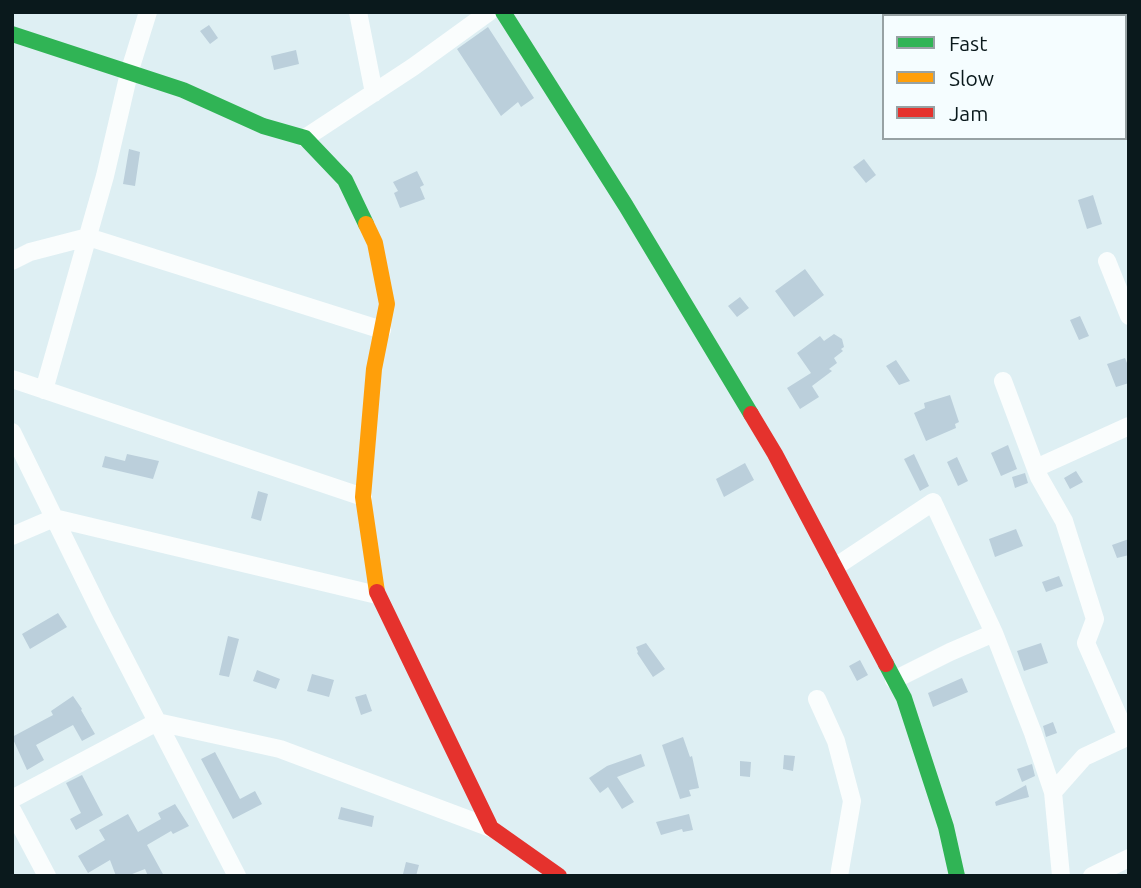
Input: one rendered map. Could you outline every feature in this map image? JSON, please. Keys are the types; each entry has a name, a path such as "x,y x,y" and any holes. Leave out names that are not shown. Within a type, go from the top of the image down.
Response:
{"street":[{"path":"44,390 105,176 129,73 148,12"},
{"path":"358,12 374,93"},
{"path":"305,138 489,12"},
{"path":"503,12 626,206 775,454 904,698 946,827 957,876"},
{"path":"12,34 183,90 263,126 305,138 345,180 375,243 387,304 374,369 363,497 377,595 491,828"},
{"path":"12,261 30,252 88,237 382,330"},
{"path":"1107,261 1129,316"},
{"path":"12,379 363,497"},
{"path":"1003,381 1036,468 1063,521 1095,618 1086,643 1128,736 1084,757 1052,792"},
{"path":"1036,468 1129,426"},
{"path":"12,432 103,617 237,876"},
{"path":"835,567 933,502 994,633 1033,733 1052,792 1061,876"},
{"path":"12,536 54,518 377,595"},
{"path":"894,680 994,633"},
{"path":"817,699 836,741 852,801 839,876"},
{"path":"12,799 157,722 280,749 491,828 556,874"},
{"path":"12,810 47,876"},
{"path":"1092,876 1129,858"},
{"path":"532,876 556,874"}],"building":[{"path":"209,25 218,38 210,44 200,31"},
{"path":"488,27 534,98 521,107 518,102 501,116 457,49"},
{"path":"296,50 299,64 274,70 271,56"},
{"path":"129,149 140,152 135,186 123,184"},
{"path":"864,159 876,175 866,183 853,167"},
{"path":"417,171 424,185 420,187 425,199 400,208 394,193 398,191 393,182"},
{"path":"1093,195 1102,224 1087,229 1078,200"},
{"path":"805,269 824,295 794,317 775,291"},
{"path":"740,297 749,308 737,317 728,306"},
{"path":"1080,316 1089,336 1079,340 1070,320"},
{"path":"834,334 842,339 843,351 834,358 837,363 829,369 832,371 812,386 819,397 800,409 787,388 811,373 797,353 820,336 824,341"},
{"path":"1125,358 1129,368 1129,383 1116,387 1107,364"},
{"path":"896,360 910,381 899,385 886,366"},
{"path":"950,395 959,422 955,424 956,428 926,441 914,413 925,408 924,403"},
{"path":"1008,445 1017,469 1001,476 991,453"},
{"path":"127,454 159,461 153,479 102,467 105,456 125,461"},
{"path":"914,454 929,486 920,491 904,459"},
{"path":"957,457 968,481 958,486 947,462"},
{"path":"745,463 754,480 724,497 716,479"},
{"path":"1076,471 1083,482 1070,489 1064,478"},
{"path":"1025,473 1028,483 1015,488 1012,477"},
{"path":"258,491 268,494 261,521 251,518"},
{"path":"1016,529 1023,546 995,557 989,539"},
{"path":"1129,539 1129,555 1117,558 1112,545"},
{"path":"1059,576 1063,586 1046,592 1042,582"},
{"path":"58,613 67,627 30,649 22,634"},
{"path":"228,636 239,639 229,677 219,675"},
{"path":"646,643 665,669 653,677 637,653 636,647"},
{"path":"1041,643 1048,663 1024,671 1017,651"},
{"path":"860,660 868,675 857,681 849,666"},
{"path":"257,670 280,679 276,689 253,681"},
{"path":"312,674 334,680 329,697 307,691"},
{"path":"962,678 968,692 933,707 928,693"},
{"path":"366,694 372,711 361,715 355,697"},
{"path":"73,696 95,734 82,741 73,725 36,745 44,760 27,770 12,737 53,715 51,711"},
{"path":"1053,722 1057,733 1046,737 1043,726"},
{"path":"683,737 690,757 692,756 699,788 689,790 691,796 680,799 662,745"},
{"path":"215,752 240,799 255,791 262,804 233,819 201,759"},
{"path":"641,754 645,766 617,777 634,802 622,809 608,787 600,793 589,778 607,766"},
{"path":"784,755 795,756 793,771 783,769"},
{"path":"740,761 751,762 750,777 740,776"},
{"path":"1032,764 1035,776 1022,782 1017,769"},
{"path":"82,775 103,815 76,830 70,819 81,813 66,783"},
{"path":"1026,785 1029,797 996,806 995,802"},
{"path":"175,804 189,826 173,834 171,831 147,845 164,876 148,876 145,869 127,876 116,876 110,860 88,873 78,856 105,840 99,830 128,814 138,832 161,819 158,813"},
{"path":"341,807 374,816 372,827 338,819"},
{"path":"689,814 693,830 683,832 682,829 661,835 656,822"},
{"path":"406,862 419,865 416,876 403,874"}],"traffic: fast":[{"path":"503,12 626,206 751,414"},
{"path":"12,34 183,90 263,126 305,138 345,180 366,224"},
{"path":"886,664 904,698 946,827 957,876"}],"traffic: slow":[{"path":"366,224 375,243 387,304 374,369 363,497 377,592"}],"traffic: jam":[{"path":"751,414 775,454 886,664"},
{"path":"377,592 491,828 559,876"}]}
